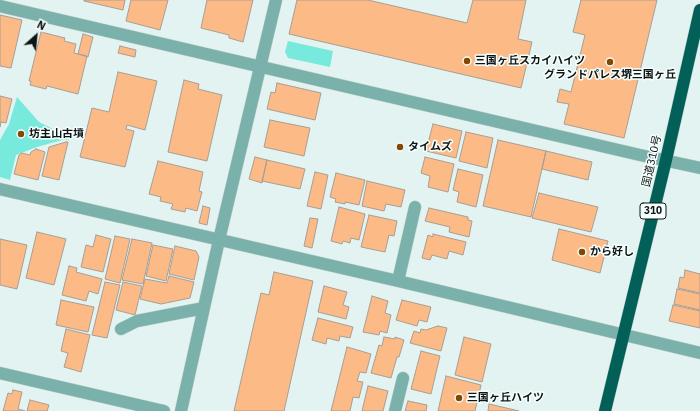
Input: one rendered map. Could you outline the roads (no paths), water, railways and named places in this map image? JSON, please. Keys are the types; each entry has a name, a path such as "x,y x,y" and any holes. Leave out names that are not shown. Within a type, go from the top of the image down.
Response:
{"highway":[{"name":"国道310号","path":"605,411 666,160 700,10"}],"street":[{"path":"181,411 219,240 276,0"},
{"path":"0,6 700,168"},
{"path":"0,189 398,280 700,353"},
{"path":"398,280 415,207"},
{"path":"121,329 137,321 204,308"},
{"path":"0,373 164,411"},
{"path":"395,411 403,378"}],"place":[{"name":"三国ヶ丘スカイハイツ","path":"467,61"},
{"name":"グランドパレス堺三国ヶ丘","path":"610,62"},
{"name":"坊主山古墳","path":"21,134"},
{"name":"タイムズ","path":"400,147"},
{"name":"から好し","path":"582,252"},
{"name":"三国ヶ丘ハイツ","path":"459,398"}]}
